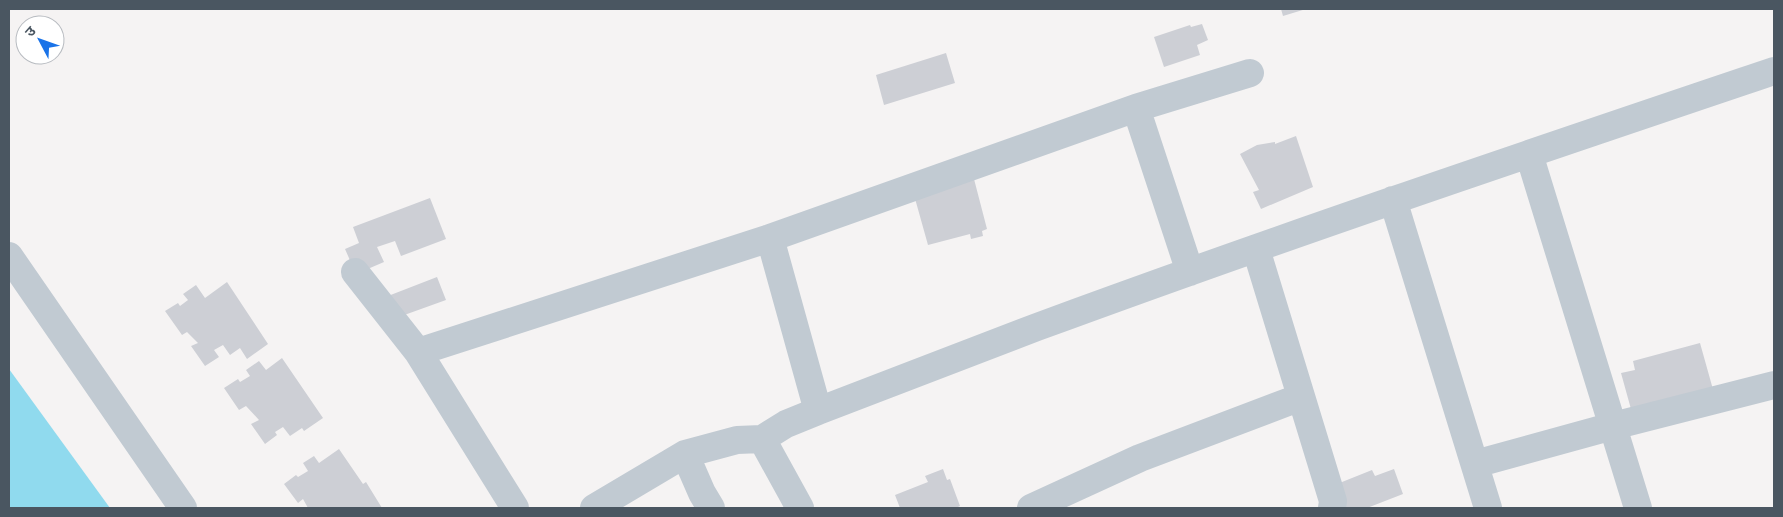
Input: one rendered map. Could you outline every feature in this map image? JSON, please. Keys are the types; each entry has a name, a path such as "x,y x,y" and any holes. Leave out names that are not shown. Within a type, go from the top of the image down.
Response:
{"street":[{"path":"594,508 685,454 737,440 762,440 786,424 1037,327 1393,200 1774,70"},
{"path":"418,352 770,238 1136,108 1250,73"},
{"path":"1136,108 1190,272"},
{"path":"1529,154 1638,508"},
{"path":"1393,200 1488,508"},
{"path":"770,238 818,411"},
{"path":"1256,249 1333,501 1332,508"},
{"path":"9,256 183,508"},
{"path":"354,272 418,352 516,508"},
{"path":"1474,464 1612,426 1774,385"},
{"path":"1031,508 1140,458 1301,397"},
{"path":"762,440 800,508"},
{"path":"685,454 702,493 711,508"}],"water":[{"path":"9,369 110,508 9,508"}],"building":[{"path":"1281,9 1306,9 1283,16"},
{"path":"1202,24 1208,40 1197,45 1200,55 1164,67 1154,37 1190,25 1191,27"},
{"path":"946,53 955,83 884,105 876,75"},
{"path":"1296,136 1313,187 1261,209 1253,192 1259,190 1240,154 1257,145 1275,142 1275,144"},
{"path":"974,179 987,229 982,231 983,236 971,239 970,234 928,245 914,195"},
{"path":"430,198 446,239 401,256 395,241 377,247 384,262 356,274 345,249 359,243 353,227"},
{"path":"437,277 446,300 396,318 388,296"},
{"path":"227,282 268,344 247,359 240,348 230,355 223,345 214,350 219,357 205,366 191,346 198,343 187,332 182,335 165,311 178,303 180,306 188,300 183,294 196,285 205,298"},
{"path":"1700,343 1714,393 1634,420 1621,373 1635,370 1633,361"},
{"path":"282,358 323,418 304,431 302,428 290,436 283,427 275,432 277,435 265,444 251,424 259,420 246,406 239,410 224,388 238,379 240,382 250,376 246,370 259,361 266,370"},
{"path":"339,449 363,484 366,482 382,508 308,508 303,499 298,503 284,484 296,475 298,477 308,471 303,463 314,456 319,463"},
{"path":"943,469 947,480 950,479 960,506 956,508 900,508 895,495 928,482 925,476"},
{"path":"1394,469 1403,494 1367,508 1346,508 1337,484 1372,470 1375,476"}]}
